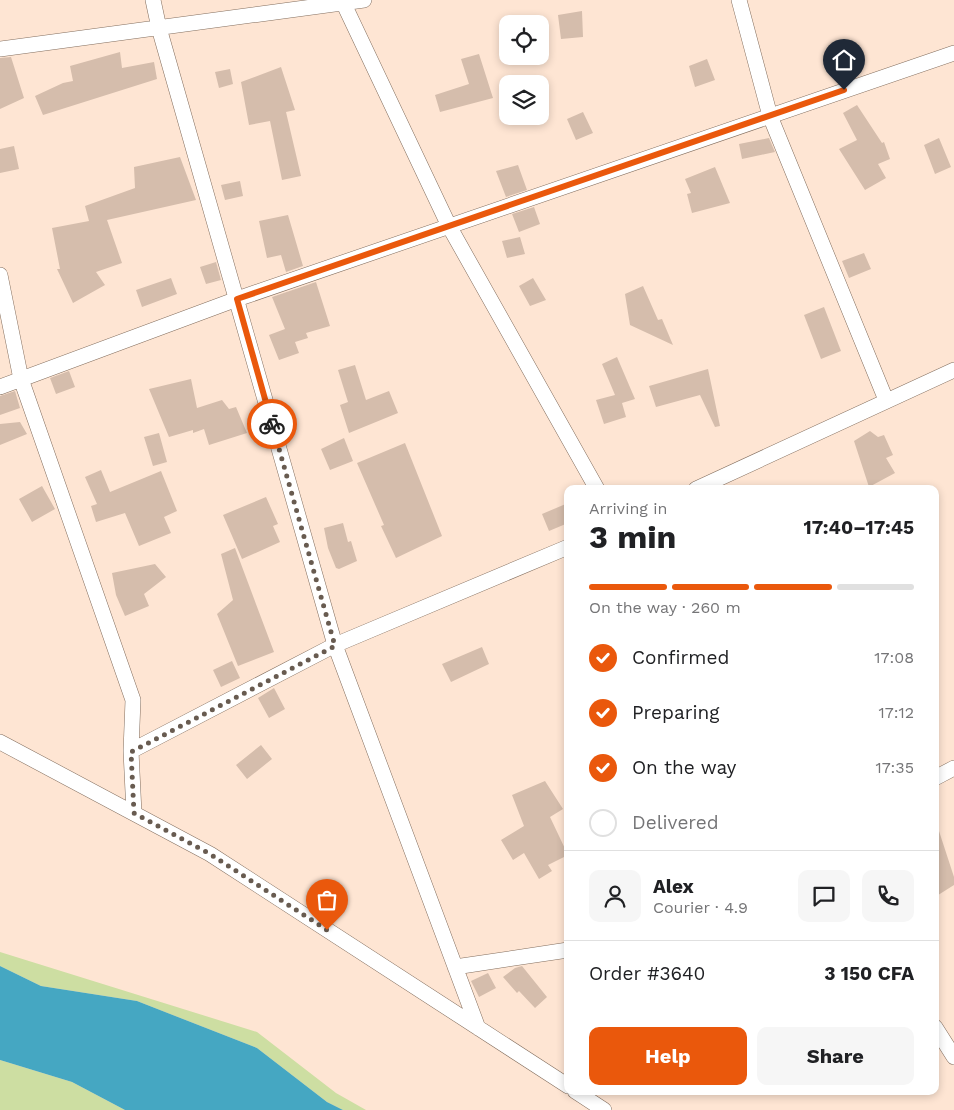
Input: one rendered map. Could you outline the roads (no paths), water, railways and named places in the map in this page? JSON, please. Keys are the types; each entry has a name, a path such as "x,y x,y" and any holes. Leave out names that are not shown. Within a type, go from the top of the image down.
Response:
{"street":[{"path":"153,0 159,28 335,646 478,1028"},
{"path":"0,49 364,0"},
{"path":"739,0 770,116 886,400"},
{"path":"343,2 449,226 595,485"},
{"path":"0,387 237,299 954,52"},
{"path":"0,275 21,379 133,700 131,752 134,813"},
{"path":"705,485 954,370"},
{"path":"131,752 335,646 564,549"},
{"path":"0,742 210,854 564,1083"},
{"path":"939,776 954,768"},
{"path":"455,966 564,951"},
{"path":"939,1033 954,1057"},
{"path":"582,1095 604,1110"}],"water":[{"path":"0,966 41,986 137,1001 257,1048 327,1102 343,1110 125,1110 72,1082 0,1060"}]}
